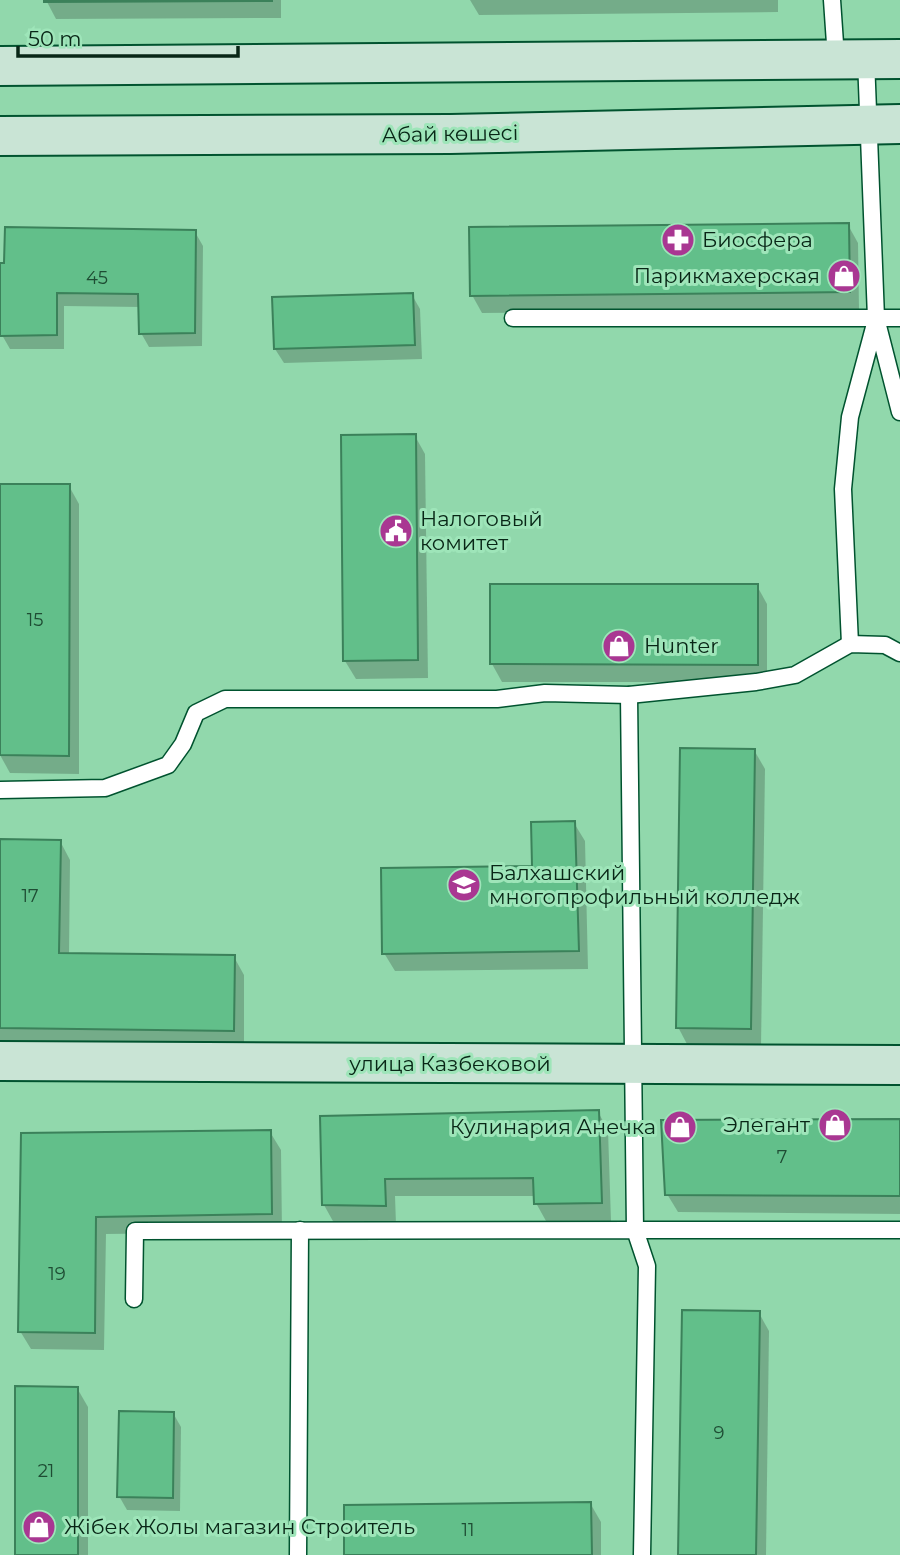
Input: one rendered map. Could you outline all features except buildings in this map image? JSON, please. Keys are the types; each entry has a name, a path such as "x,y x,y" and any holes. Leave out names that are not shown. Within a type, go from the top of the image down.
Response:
{"main road":[{"path":"0,66 867,59"},
{"name":"Абай көшесі","path":"0,136 450,134 884,124"},
{"name":"улица Казбековой","path":"0,1061 900,1065"}],"lane":[{"path":"832,0 867,59 884,124 876,318 849,417 843,489 850,644"},
{"path":"513,318 900,318"},
{"path":"876,318 900,412"},
{"path":"0,790 105,788 169,765 183,744 196,713 225,699 498,699 545,693 629,695 756,682 795,675 850,644 885,645 900,653"},
{"path":"629,695 635,1230 647,1266 642,1555"},
{"path":"298,1555 300,1230"},
{"path":"134,1299 135,1231 900,1230"}],"place":[{"name":"Биосфера","path":"678,240"},
{"name":"Парикмахерская","path":"844,276"},
{"name":"Налоговый комитет","path":"396,531"},
{"name":"Hunter","path":"619,646"},
{"name":"Балхашский многопрофильный колледж","path":"464,885"},
{"name":"Элегант","path":"835,1125"},
{"name":"Кулинария Анечка","path":"680,1127"},
{"name":"Жібек Жолы магазин Строитель","path":"39,1527"}]}
